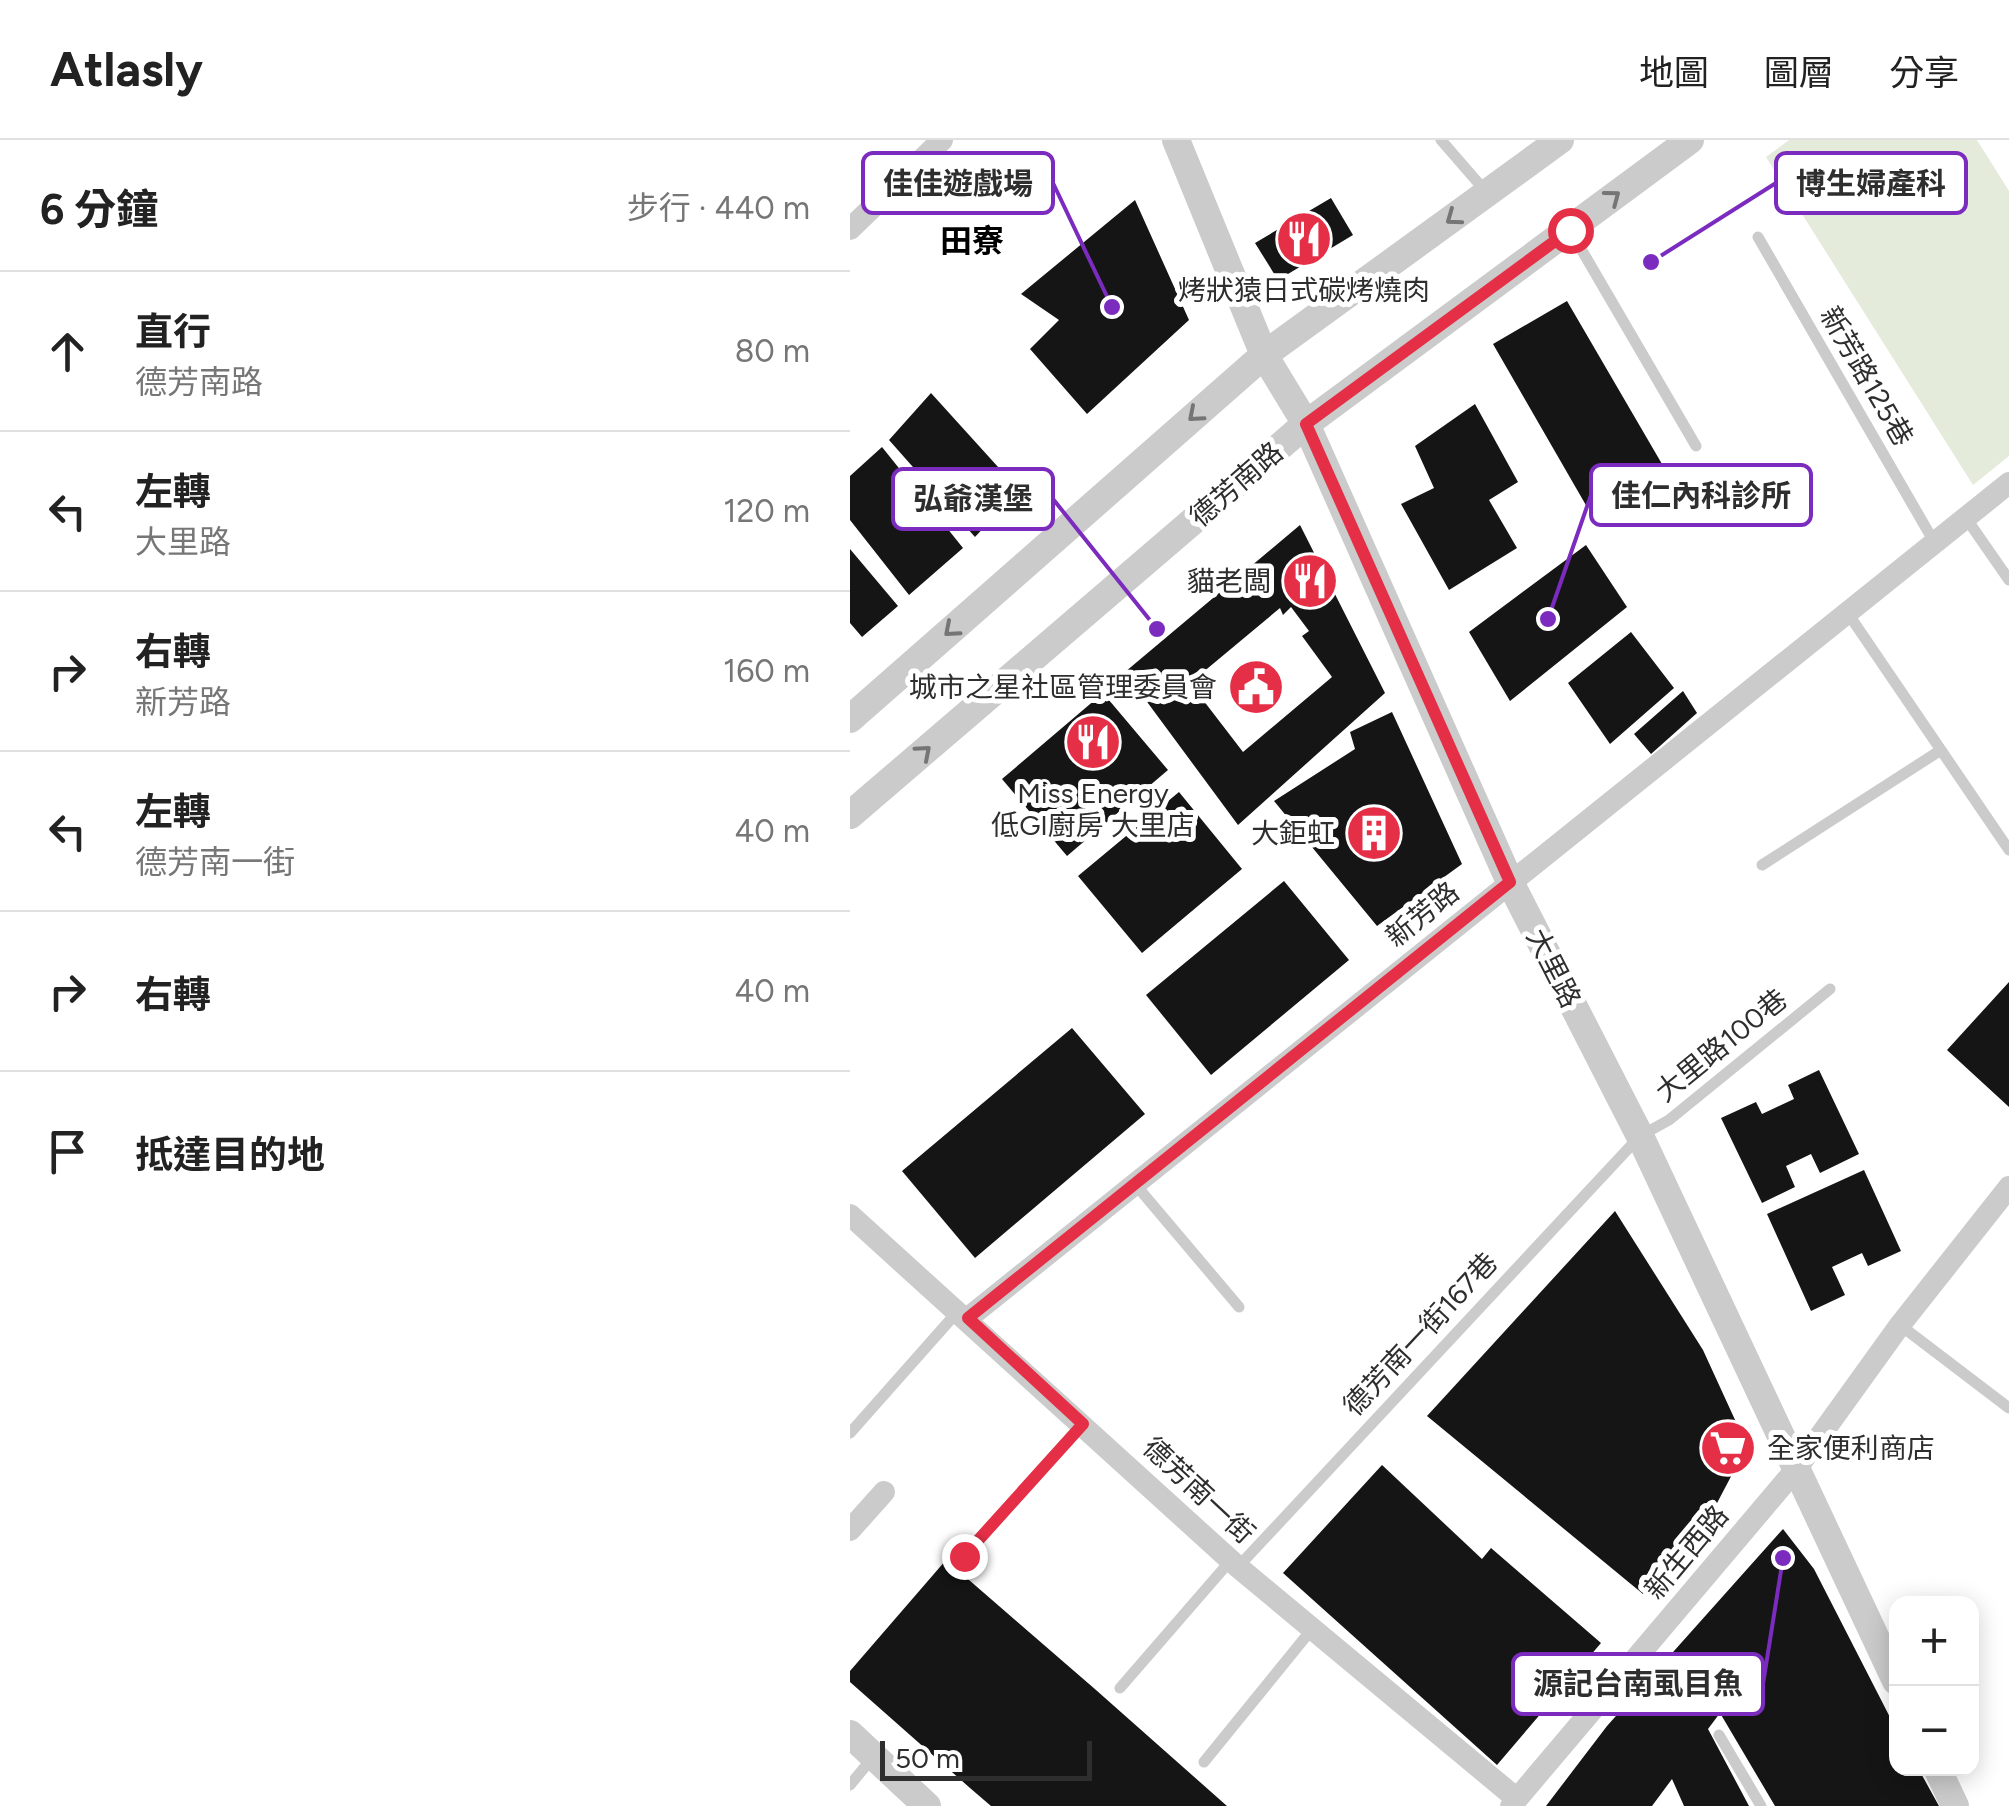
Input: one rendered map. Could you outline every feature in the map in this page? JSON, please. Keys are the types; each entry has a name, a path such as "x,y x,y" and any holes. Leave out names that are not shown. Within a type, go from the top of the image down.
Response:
{"street":[{"path":"850,229 942,140"},
{"name":"大里路","path":"1176,140 1264,355 1306,424 1510,882 1640,1136 1889,1666"},
{"path":"850,719 1264,355 1560,140"},
{"name":"德芳南路","path":"850,815 1306,424 1690,140"},
{"name":"新芳路","path":"964,1314 1135,1184 1933,540 2009,483"},
{"name":"新生西路","path":"1514,1802 1797,1468 1900,1325 2009,1187"},
{"name":"德芳南一街","path":"850,1215 964,1314 1234,1564 1514,1802"},
{"path":"850,1530 884,1492"},
{"path":"850,1734 927,1806"},
{"path":"1942,1776 1955,1806"}],"lane":[{"path":"1441,140 1487,193"},
{"path":"1570,230 1696,446"},
{"name":"新芳路125巷","path":"1758,237 1933,540"},
{"path":"1966,518 2009,580"},
{"path":"1847,612 2009,850"},
{"path":"1762,865 1941,750"},
{"name":"大里路100巷","path":"1640,1136 1668,1120 1830,989"},
{"name":"德芳南一街167巷","path":"1120,1688 1640,1136"},
{"path":"1135,1184 1238,1306"},
{"path":"850,1433 964,1314"},
{"path":"1900,1325 2009,1408"},
{"path":"964,1556 1083,1424"},
{"path":"1204,1762 1312,1629"},
{"path":"1719,1735 1761,1806"},
{"path":"850,1785 874,1756"}],"green space":[{"path":"1789,140 1977,140 2009,191 2009,456 1973,485 1766,157"}],"building":[{"name":"烤狀猿日式碳烤燒肉","path":"1331,198 1353,235 1278,280 1255,243"},
{"path":"1135,200 1189,320 1087,414 1030,349 1059,320 1021,294"},
{"path":"1567,301 1662,464 1587,507 1493,344"},
{"path":"931,393 1019,490 975,537 889,440"},
{"path":"1475,404 1518,482 1489,500 1517,548 1449,590 1401,504 1434,488 1415,446"},
{"path":"882,447 963,548 909,595 850,520 850,476"},
{"path":"1300,525 1385,693 1238,825 1125,672","holes":["1291,607 1309,631 1302,636 1332,677 1243,752 1190,683 1280,608 1283,615"]},
{"path":"1586,545 1627,607 1510,701 1469,632"},
{"path":"850,549 898,606 862,637 850,623"},
{"path":"1631,632 1674,688 1610,744 1568,683"},
{"path":"1683,691 1697,713 1651,754 1634,734"},
{"path":"1103,693 1168,770 1067,856 1002,779"},
{"name":"大鉅虹","path":"1392,712 1462,864 1377,926 1274,801 1355,749 1350,732"},
{"path":"1179,792 1242,869 1142,953 1078,876"},
{"path":"1284,881 1349,960 1211,1075 1146,995"},
{"path":"2009,982 2009,1107 1947,1050"},
{"path":"1072,1028 1145,1114 975,1258 902,1171"},
{"path":"1819,1070 1859,1154 1820,1173 1811,1154 1786,1166 1795,1187 1762,1203 1721,1118 1756,1102 1762,1114 1794,1099 1788,1085"},
{"path":"1864,1170 1901,1251 1868,1266 1862,1253 1832,1267 1845,1295 1811,1311 1767,1214"},
{"path":"1615,1211 1703,1350 1747,1446 1716,1505 1643,1594 1427,1416"},
{"path":"1382,1465 1482,1559 1491,1548 1601,1643 1497,1765 1283,1573"},
{"path":"1783,1529 1814,1569 1889,1715 1889,1776 1922,1776 1939,1806 1775,1806 1720,1713 1708,1729 1749,1806 1684,1806 1672,1779 1652,1806 1546,1806 1607,1726"},
{"path":"946,1560 1227,1806 991,1806 970,1788 850,1682 850,1671"}],"place":[{"name":"烤狀猿日式碳烤燒肉","path":"1304,239"},
{"name":"博生婦產科","path":"1651,262"},
{"name":"佳佳遊戲場","path":"1112,307"},
{"name":"貓老闆","path":"1310,581"},
{"name":"佳仁內科診所","path":"1548,619"},
{"name":"弘爺漢堡","path":"1157,629"},
{"name":"城市之星社區管理委員會","path":"1256,687"},
{"name":"Miss Energy 低GI廚房 大里店","path":"1093,742"},
{"name":"大鉅虹","path":"1374,833"},
{"name":"全家便利商店","path":"1728,1448"},
{"name":"源記台南虱目魚","path":"1783,1558"}],"district":[{"name":"田寮","path":"972,241"}],"route":[{"path":"964,1556 1083,1424 968,1318 1510,882 1306,424 1570,230"}]}
